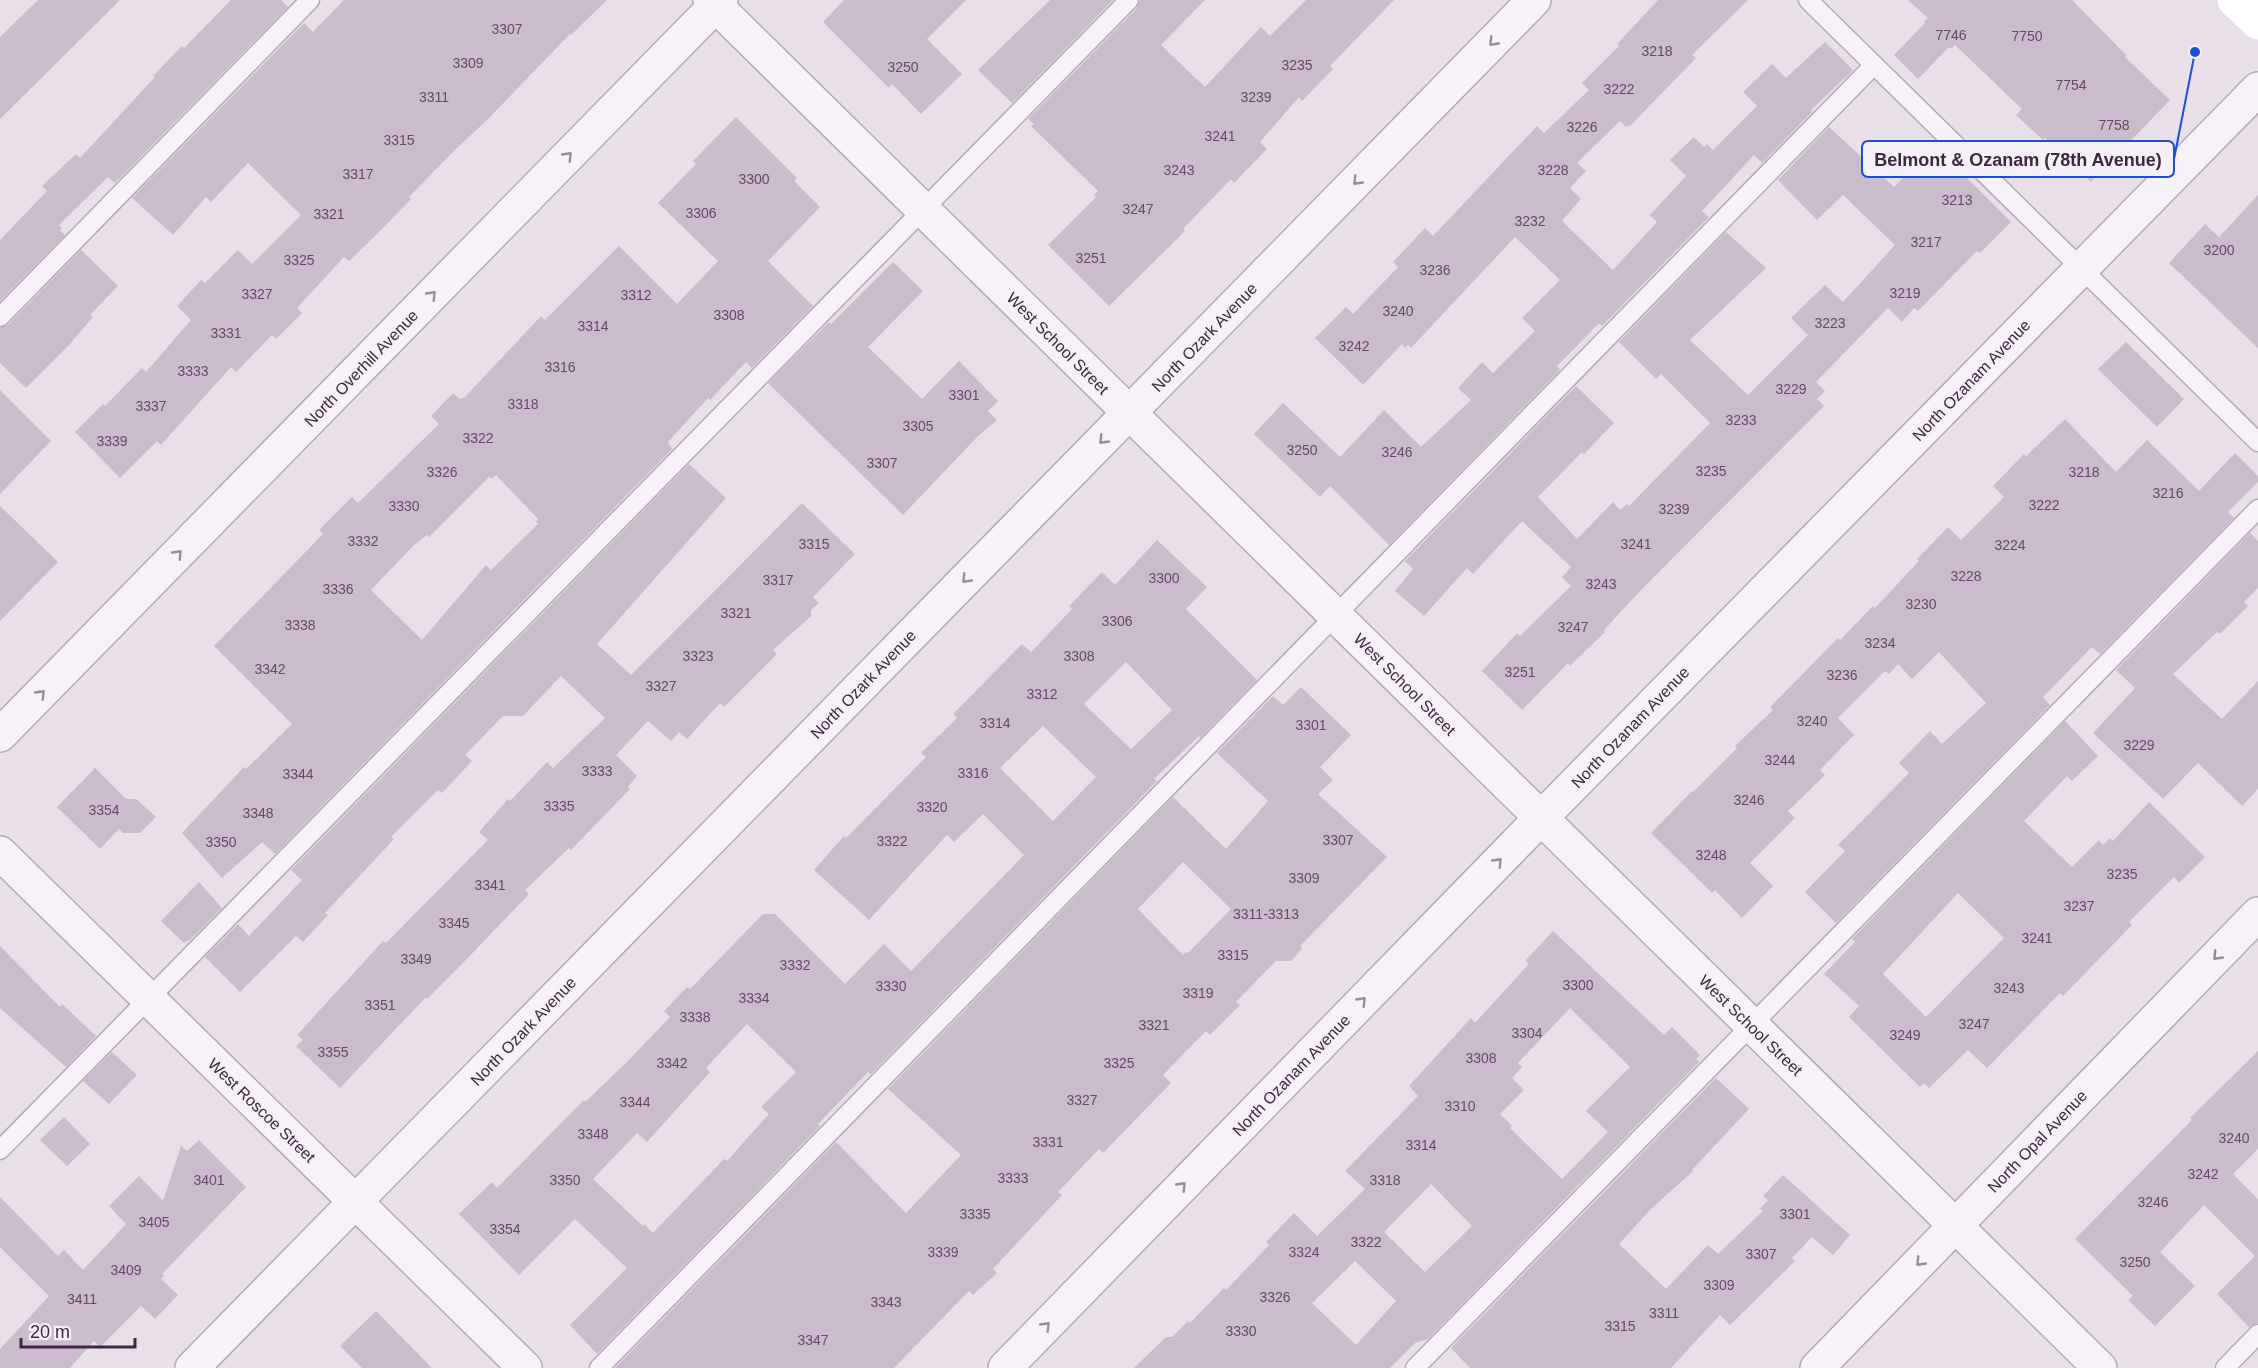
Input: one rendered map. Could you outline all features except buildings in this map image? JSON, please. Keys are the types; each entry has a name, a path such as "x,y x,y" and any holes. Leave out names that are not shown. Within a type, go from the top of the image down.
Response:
{"main road":[{"path":"2234,0 2258,23"}],"street":[{"name":"North Ozark Avenue","path":"192,1368 1534,0"},
{"name":"West School Street","path":"716,2 923,210 2100,1368"},
{"name":"North Overhill Avenue","path":"0,735 716,2"},
{"name":"North Ozanam Avenue","path":"1005,1368 2258,88"},
{"name":"West Roscoe Street","path":"0,853 525,1368"},
{"name":"North Opal Avenue","path":"1816,1368 2258,914"}],"lane":[{"path":"0,317 310,0"},
{"path":"0,1150 1128,0"},
{"path":"1808,0 2258,442"},
{"path":"599,1368 1874,65"},
{"path":"1415,1368 2258,509"},
{"path":"2225,1368 2258,1334"}],"place":[{"name":"Belmont & Ozanam (78th Avenue)","path":"2195,52"}]}
